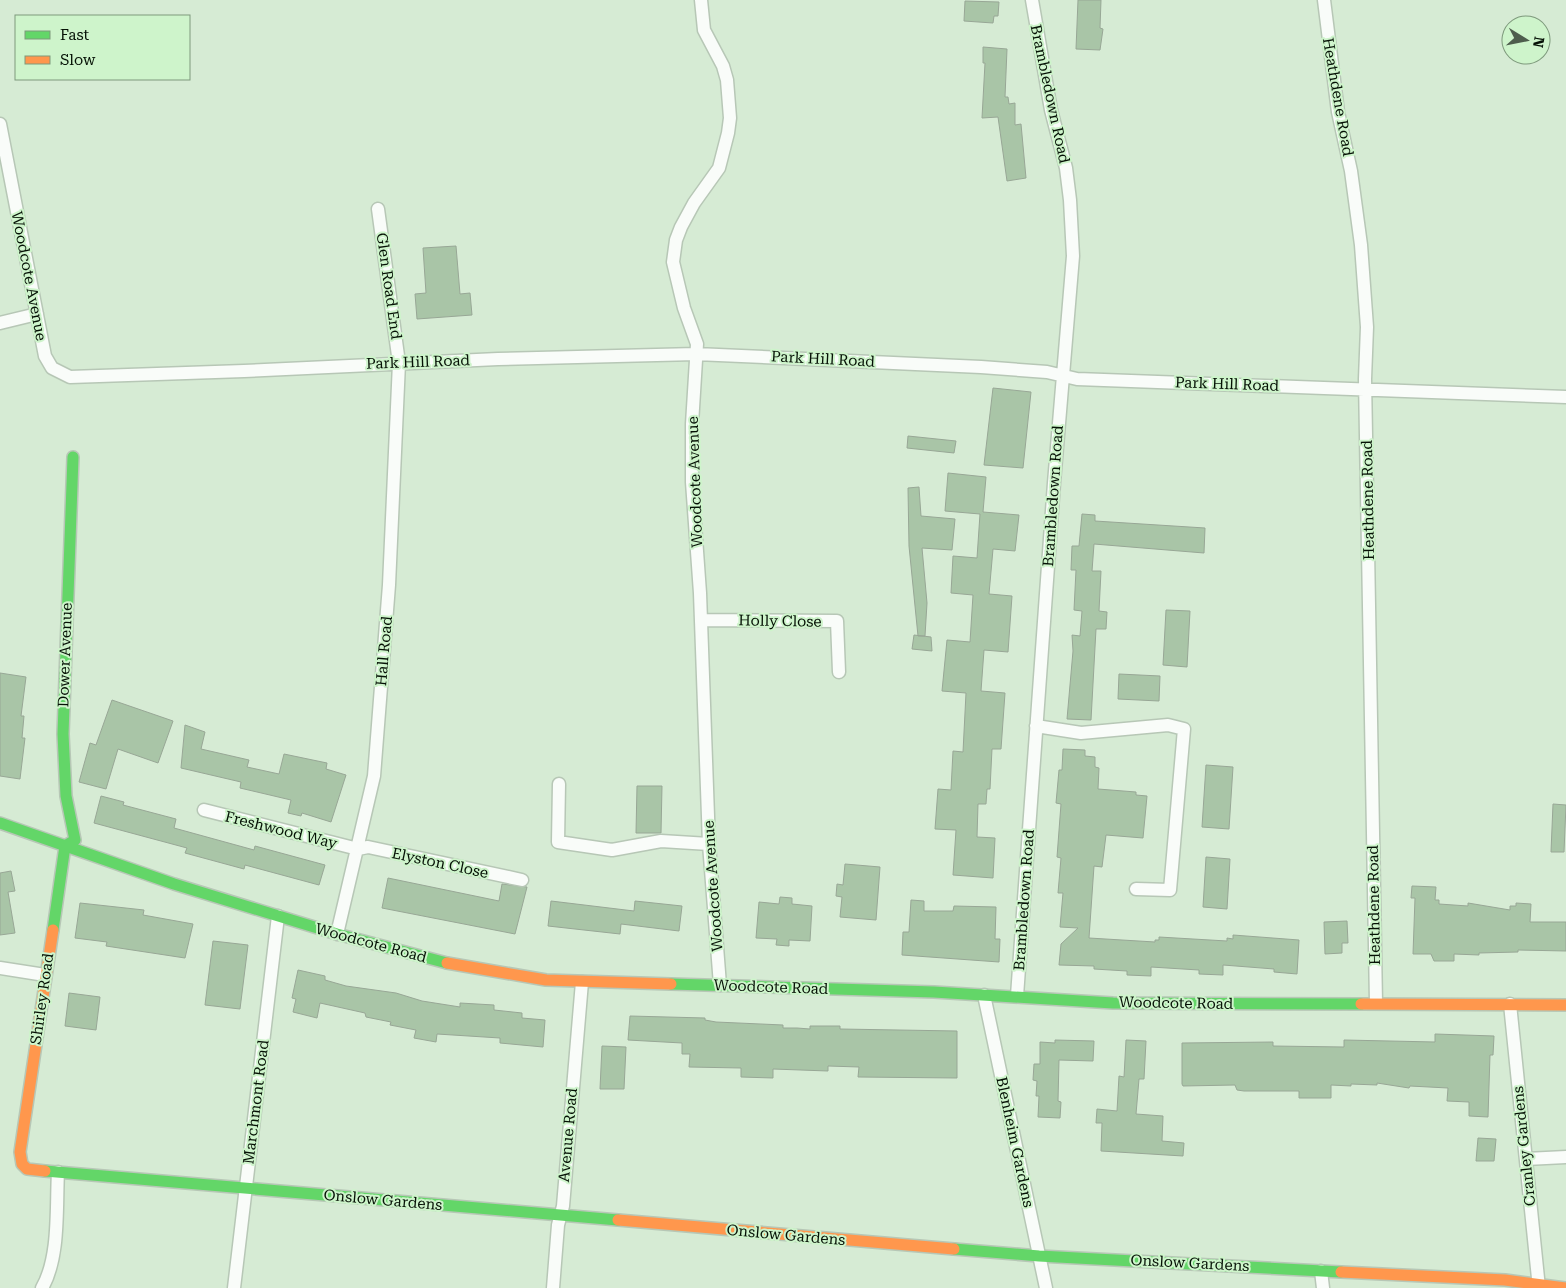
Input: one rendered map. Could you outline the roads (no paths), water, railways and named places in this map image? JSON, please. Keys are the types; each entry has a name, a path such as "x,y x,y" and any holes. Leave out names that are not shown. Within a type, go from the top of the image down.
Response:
{"street":[{"name":"Woodcote Avenue","path":"701,0 704,30 723,66 727,80 730,118 723,161 686,215 674,249 674,272 696,344 692,482 701,620 710,844 720,986"},
{"name":"Brambledown Road","path":"1017,996 1073,256 1066,168 1048,94 1032,0"},
{"name":"Heathdene Road","path":"1324,0 1338,112 1351,171 1362,245 1367,327 1366,389 1376,1003"},
{"name":"Woodcote Avenue","path":"0,124 48,363 64,375 79,377"},
{"name":"Glen Road End","path":"378,209 399,363"},
{"path":"0,324 37,314"},
{"name":"Park Hill Road","path":"79,377 399,363 696,354 981,367 1077,378 1566,397"},
{"name":"Hall Road","path":"337,934 374,776 389,585 399,363"},
{"name":"Dower Avenue","path":"65,846 75,840 76,834 66,796 63,734 73,458"},
{"name":"Holly Close","path":"701,620 837,621 838,672"},
{"path":"1036,726 1081,733 1146,725 1168,725 1184,729 1170,890 1136,888"},
{"path":"559,784 558,842 612,850 661,841 710,844"},
{"name":"Freshwood Way","path":"204,810 358,849"},
{"name":"Woodcote Road","path":"0,823 65,846 337,934 402,953 526,978 582,982 1017,996 1153,1003 1566,1005"},
{"name":"Shirley Road","path":"20,1152 65,846"},
{"name":"Elyston Close","path":"358,849 368,847 522,880"},
{"name":"Marchmont Road","path":"234,1288 278,916"},
{"path":"0,968 45,975"},
{"name":"Avenue Road","path":"553,1288 582,982"},
{"name":"Blenheim Gardens","path":"984,995 1046,1288"},
{"name":"Cranley Gardens","path":"1510,1004 1539,1285"},
{"name":"Onslow Gardens","path":"20,1152 22,1164 27,1169 58,1172 1039,1256 1321,1270 1566,1288"},
{"path":"1526,1159 1566,1156"},
{"path":"42,1288 50,1273 53,1257 58,1172"},
{"path":"1321,1270 1323,1288"}]}
